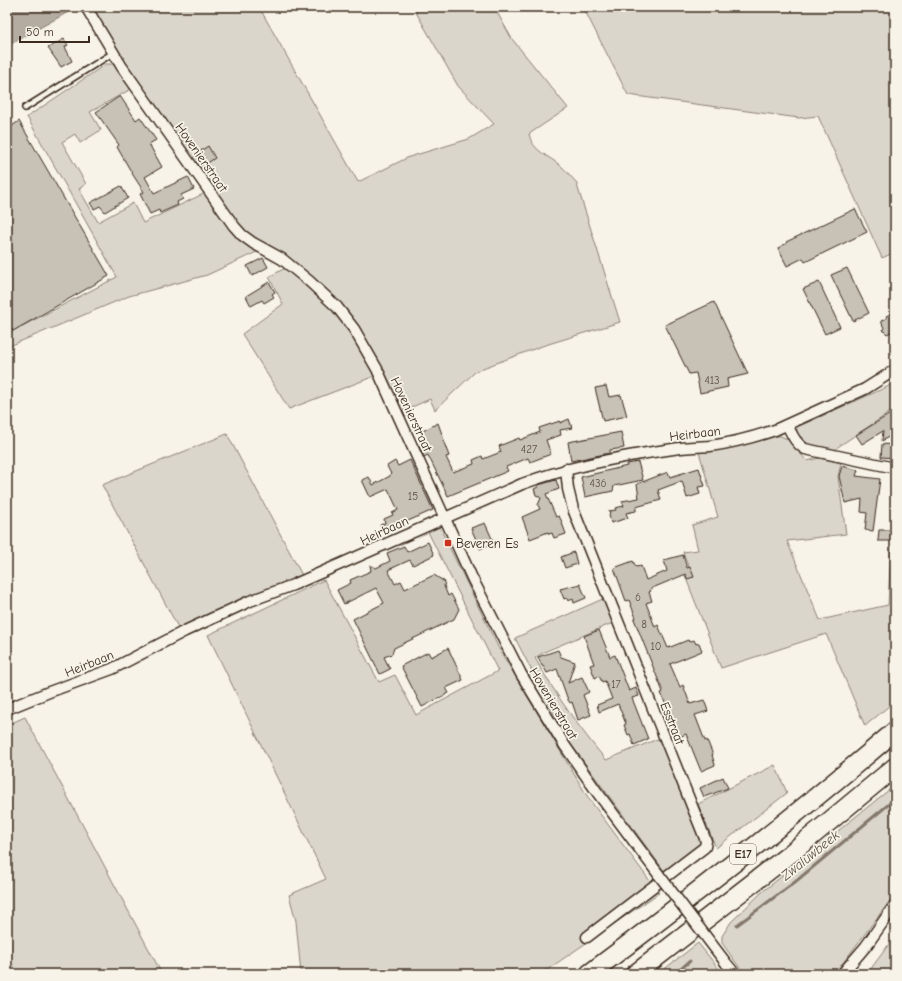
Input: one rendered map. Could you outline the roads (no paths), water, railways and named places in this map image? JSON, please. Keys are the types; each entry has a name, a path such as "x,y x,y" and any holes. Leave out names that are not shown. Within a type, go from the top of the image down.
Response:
{"highway":[{"name":"E17","path":"589,974 660,920 854,766 895,731"},
{"name":"E17","path":"635,974 790,854 895,767"}],"street":[{"name":"Hovenierstraat","path":"86,7 113,53 234,226 253,244 282,259 309,281 337,307 354,329 376,369 472,578 521,674 565,746 597,792 734,974"},
{"name":"Heirbaan","path":"7,709 112,669 191,628 250,601 352,559 548,474 643,453 676,448 710,446 740,440 775,430 865,389 895,370"},
{"path":"787,425 795,441 799,446 805,449 895,468"},
{"name":"Esstraat","path":"566,469 568,489 573,509 706,841 705,847 587,937"},
{"path":"842,974 866,946 895,905"}],"lane":[{"path":"25,108 113,53"}],"waterway":[{"name":"Zwaluwbeek","path":"737,925 795,882 895,799"},
{"name":"Zwaluwbeek","path":"675,974 690,961"}],"place":[{"name":"Beveren Es","path":"448,543"}]}
